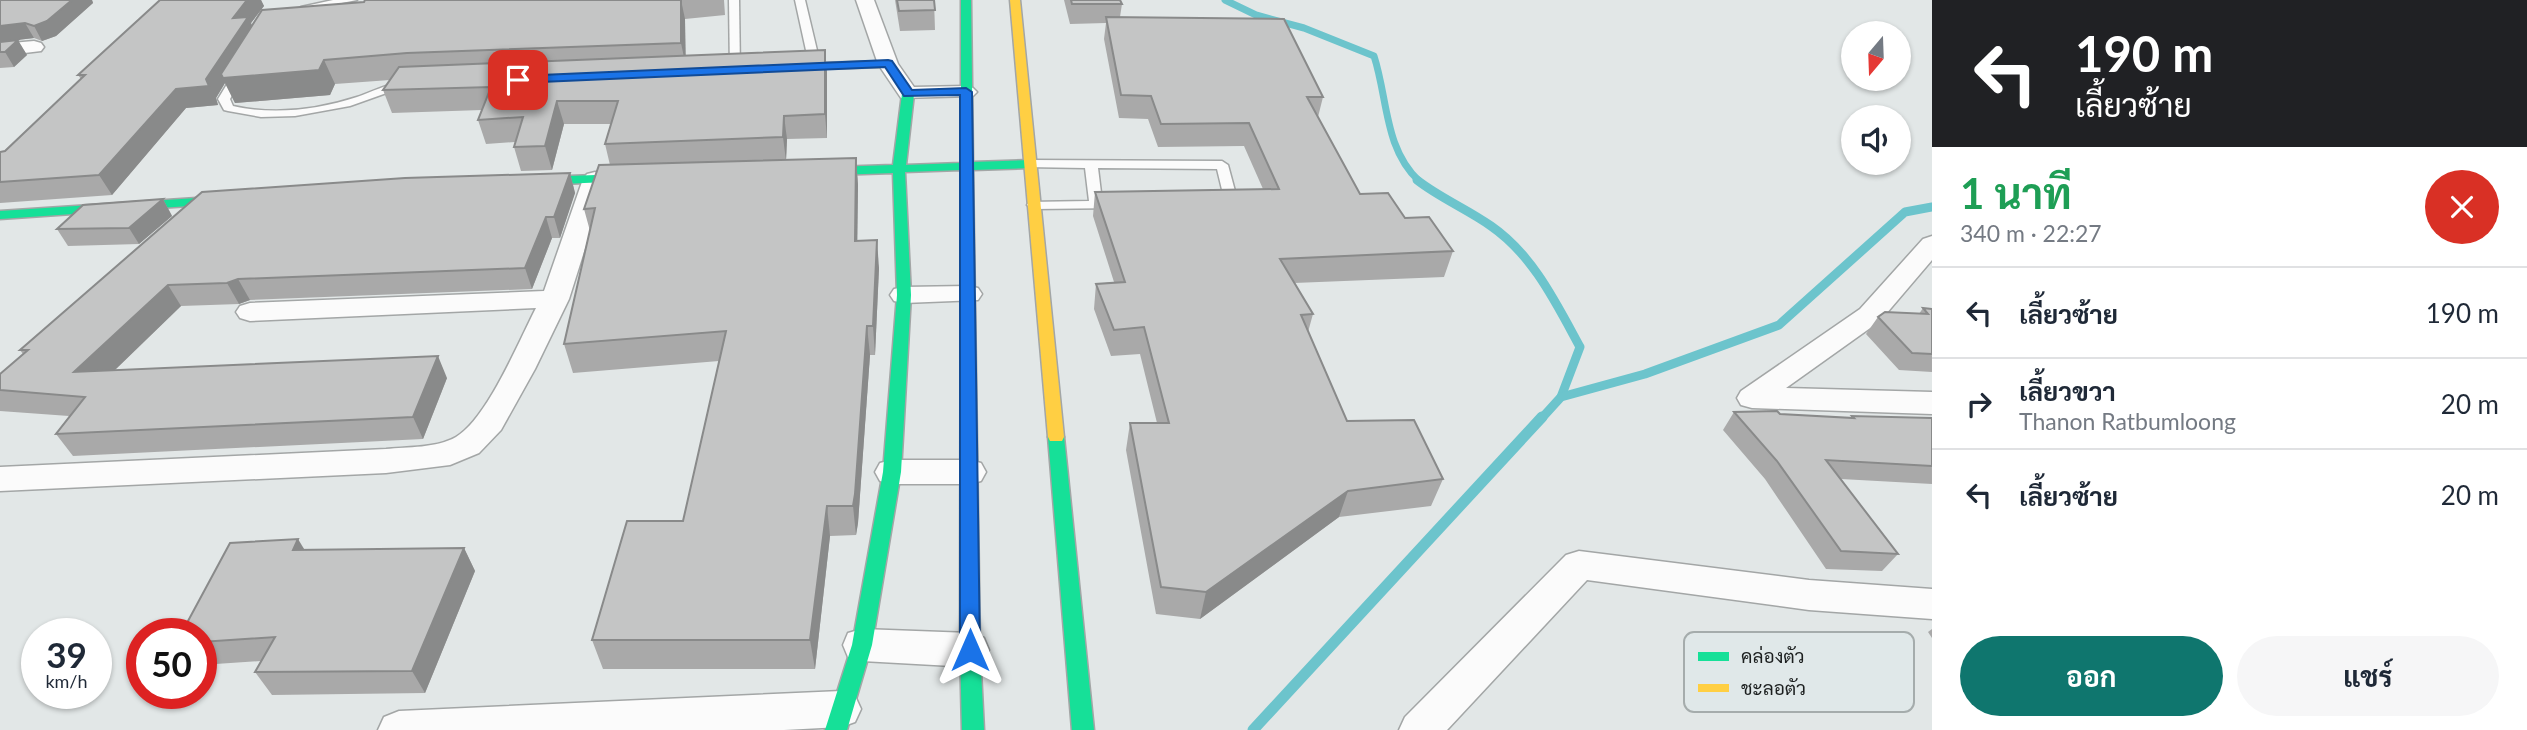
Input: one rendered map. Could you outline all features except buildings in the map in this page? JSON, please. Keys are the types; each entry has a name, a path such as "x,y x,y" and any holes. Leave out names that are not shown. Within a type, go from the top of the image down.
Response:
{"main road":[{"path":"966,0 970,650 973,730"},
{"path":"1015,0 1083,730"},
{"path":"838,719 862,645 892,472 904,295 899,169 908,94"},
{"path":"789,173 1030,164"},
{"path":"504,183 664,177"},
{"path":"0,215 262,197"}],"street":[{"path":"865,0 888,64 908,94 966,92"},
{"path":"0,50 34,47"},
{"path":"0,479 386,461 450,453 468,445 485,429 520,369 555,299 595,179"},
{"path":"176,228 208,201"},
{"path":"1932,244 1870,315 1752,398 1932,403"},
{"path":"904,295 968,294"},
{"path":"250,312 555,299"},
{"path":"892,472 969,472"},
{"path":"1420,730 1579,565 1809,595 1932,604"},
{"path":"862,645 970,650"},
{"path":"399,730 838,719"}],"lane":[{"path":"289,10 352,0"},
{"path":"733,0 735,71"},
{"path":"800,0 815,67"},
{"path":"247,58 224,99 228,108 242,112 275,114 331,106 361,99 397,85 411,85"},
{"path":"788,68 888,64"},
{"path":"722,71 748,70"},
{"path":"1030,164 1222,165 1232,205 1219,205"},
{"path":"1091,165 1096,205"},
{"path":"1034,205 1137,205"}],"waterway":[{"path":"1225,0 1256,15 1304,28 1374,56 1393,138 1399,154 1419,181"},
{"path":"1417,180 1506,238 1542,281 1580,347 1561,397"},
{"path":"1561,397 1645,374 1779,325 1905,212 1932,207"},
{"path":"1541,419 1561,397"},
{"path":"1253,730 1542,417"}],"traffic: fast":[{"path":"966,0 970,650 973,730"},
{"path":"836,730 862,645 892,472 904,295 899,169 908,94"},
{"path":"805,172 1030,164"},
{"path":"518,182 647,177"},
{"path":"0,215 242,199"},
{"path":"1056,437 1083,730"}],"traffic: slow":[{"path":"1015,0 1056,437"}],"route":[{"path":"518,80 888,64 908,94 966,92 970,650"}]}
